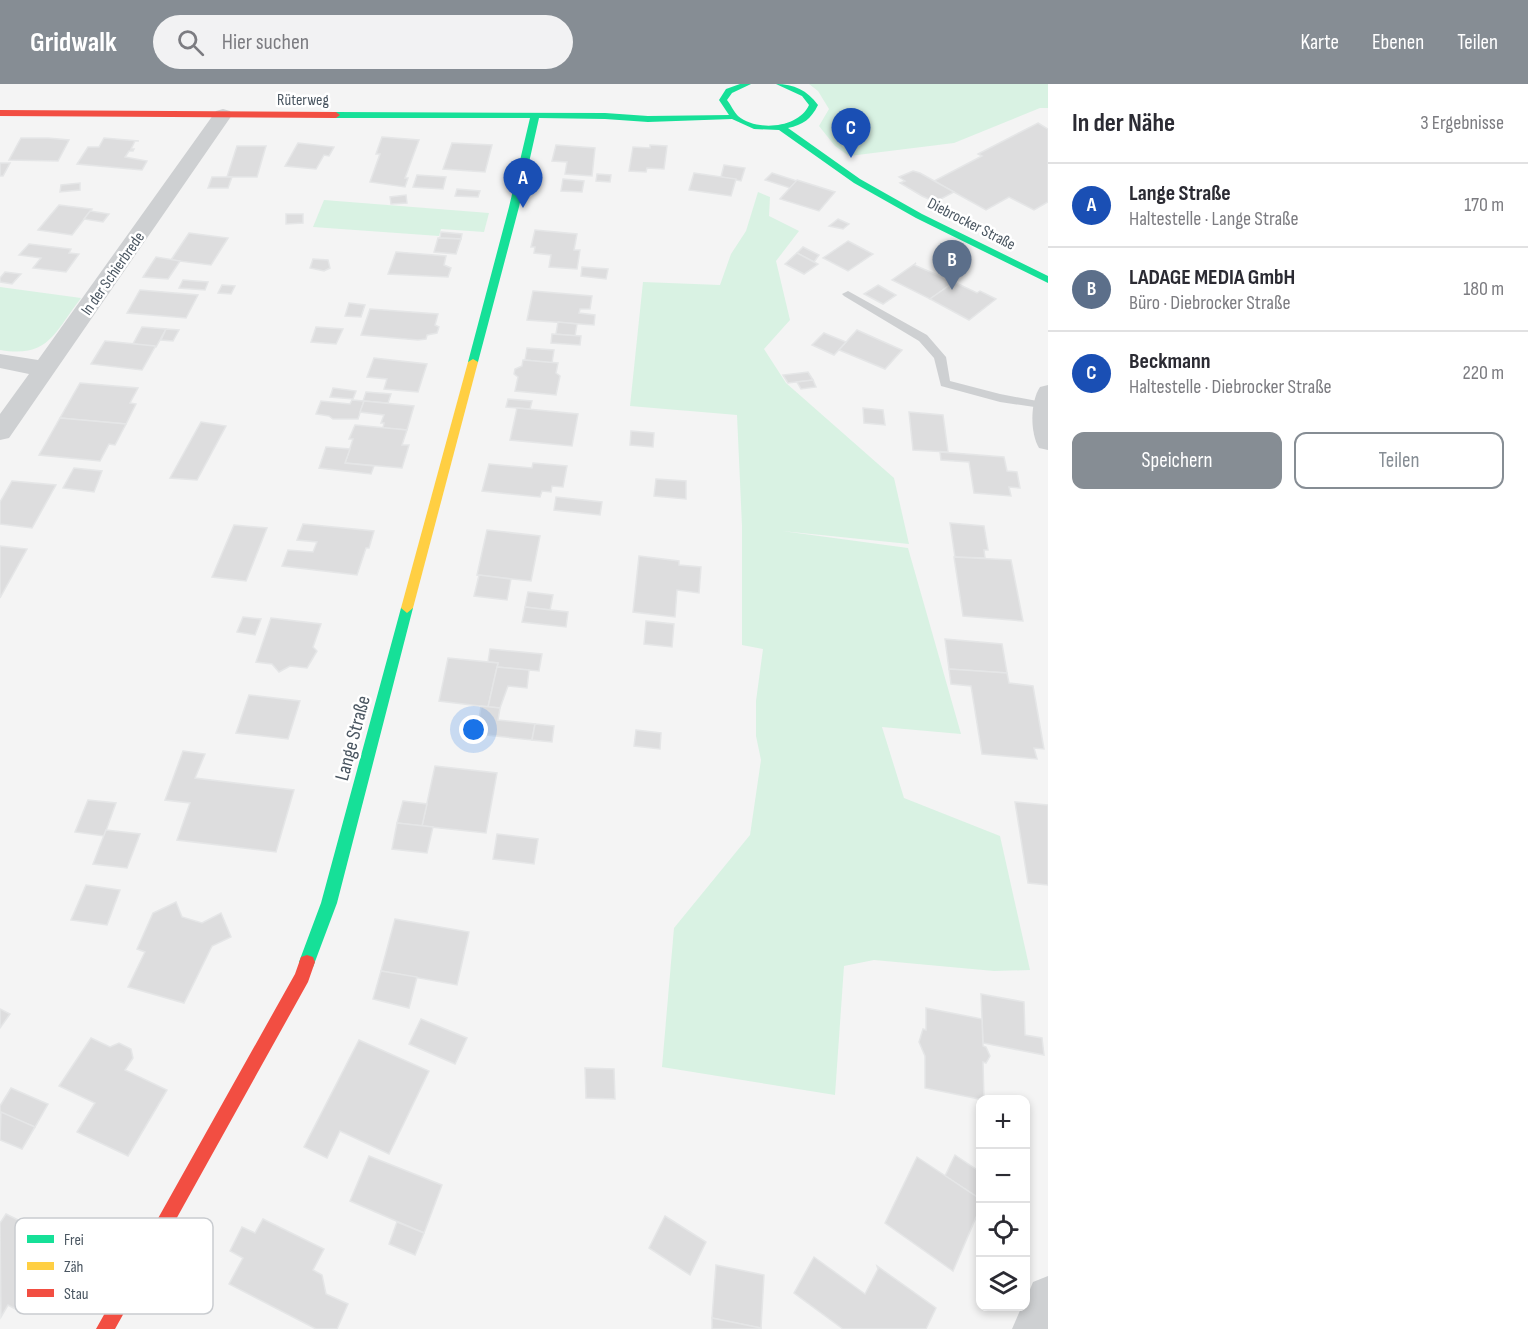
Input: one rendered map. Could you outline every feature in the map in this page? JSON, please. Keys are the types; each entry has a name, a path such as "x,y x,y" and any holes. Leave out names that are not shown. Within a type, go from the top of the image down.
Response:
{"street":[{"path":"747,84 728,92 723,100 724,108 732,117 763,128 811,129 814,106 805,94 783,84"},
{"name":"Rüterweg","path":"605,117 702,106 723,100"},
{"name":"Rüterweg","path":"0,113 535,116 648,119 732,117"},
{"name":"In der Schierbrede","path":"0,432 223,115"},
{"name":"Lange Straße","path":"167,1218 302,977 329,903 511,219 535,116"},
{"name":"Diebrocker Straße","path":"782,128 857,181 919,216 1048,280"},
{"name":"Diebrocker Straße","path":"811,129 882,194"},
{"path":"0,361 44,369"},
{"path":"1046,400 1048,442"},
{"path":"1033,1329 1048,1297"},
{"name":"Lange Straße","path":"105,1329 113,1314"}],"lane":[{"path":"848,294 923,338 940,357 945,383 1000,398 1046,400"}],"green space":[{"path":"809,84 1048,84 1048,108 1040,108 954,143 849,156 835,146 819,126 829,109 818,91"},
{"path":"758,192 770,197 769,216 799,231 776,261 790,320 764,349 786,383 894,478 909,544 782,531 908,548 961,734 882,727 904,798 1000,836 1030,970 994,971 874,960 844,966 835,1095 662,1067 674,928 750,835 761,760 756,736 756,701 763,649 742,645 742,526 737,415 630,406 643,282 720,285 731,254 746,231"},
{"path":"324,200 489,213 484,232 441,229 439,236 313,227"},
{"path":"0,287 81,298 56,332 40,346 30,350 0,350"}],"building":[{"path":"1038,123 1048,129 1048,202 1034,210 1009,197 986,210 934,181 982,156 978,154"},
{"path":"382,137 419,140 405,178 408,178 405,187 370,182 380,154 376,154"},
{"path":"21,138 69,140 58,161 9,160"},
{"path":"104,138 139,141 135,141 131,149 134,149 133,151 129,151 125,157 147,161 142,170 77,164 88,147 99,147"},
{"path":"298,143 334,147 329,156 324,155 316,169 285,166"},
{"path":"452,143 492,145 485,172 443,169"},
{"path":"556,145 595,148 592,176 565,174 567,162 552,161"},
{"path":"650,145 667,146 664,169 647,168 646,172 629,171 633,147 650,148"},
{"path":"237,146 266,146 257,177 227,177"},
{"path":"0,163 10,163 3,176 0,176"},
{"path":"724,165 745,168 741,181 721,177"},
{"path":"913,171 954,192 935,202 922,196 900,183 905,181 899,177"},
{"path":"694,173 736,179 731,196 689,190"},
{"path":"772,173 797,181 790,188 765,180"},
{"path":"597,174 611,175 610,182 596,181"},
{"path":"417,175 446,177 443,189 413,187"},
{"path":"212,177 232,177 228,188 208,188"},
{"path":"563,179 584,181 582,192 561,191"},
{"path":"797,180 835,192 819,211 780,199"},
{"path":"80,183 80,190 60,192 61,185"},
{"path":"457,189 480,191 478,197 455,196"},
{"path":"406,195 407,203 391,204 390,197"},
{"path":"59,205 92,209 72,235 38,230"},
{"path":"90,211 109,214 103,222 84,219"},
{"path":"286,214 303,214 303,223 286,224"},
{"path":"838,219 849,224 843,229 829,226"},
{"path":"535,230 577,234 574,250 580,250 577,269 549,267 551,255 534,253 535,247 531,247"},
{"path":"441,232 462,234 461,239 440,238"},
{"path":"189,233 228,238 211,265 171,260"},
{"path":"438,238 461,239 456,254 434,252"},
{"path":"848,241 873,254 848,271 823,258"},
{"path":"29,244 71,249 69,253 79,254 66,272 33,268 41,258 19,255"},
{"path":"803,247 819,255 814,262 797,253"},
{"path":"396,252 446,256 444,265 451,268 448,277 388,274"},
{"path":"797,253 818,264 804,274 785,264"},
{"path":"156,257 180,261 168,279 143,277"},
{"path":"313,259 328,260 330,268 324,271 310,268"},
{"path":"916,263 914,265 954,282 930,299 892,280"},
{"path":"582,267 608,269 606,279 581,276"},
{"path":"5,272 21,274 12,284 0,282"},
{"path":"183,280 208,282 205,290 179,288"},
{"path":"954,282 996,299 969,320 930,299"},
{"path":"222,285 235,286 231,294 218,293"},
{"path":"878,285 896,295 883,304 864,294"},
{"path":"140,290 198,295 186,318 127,313"},
{"path":"533,291 592,296 590,309 580,309 579,313 595,315 594,325 527,320"},
{"path":"349,303 365,305 361,317 345,316"},
{"path":"370,309 438,314 435,325 439,327 437,333 427,335 426,339 418,340 361,335"},
{"path":"558,322 577,324 575,336 556,334"},
{"path":"142,327 166,329 156,347 133,344"},
{"path":"316,327 343,329 336,344 311,342"},
{"path":"166,329 179,330 173,341 161,340"},
{"path":"857,330 902,350 885,369 839,350"},
{"path":"824,333 846,342 834,355 812,345"},
{"path":"552,334 581,336 580,345 551,343"},
{"path":"105,341 155,347 142,370 91,364"},
{"path":"527,348 554,350 552,363 525,360"},
{"path":"374,358 427,364 418,392 384,389 387,379 367,377"},
{"path":"523,360 558,363 556,373 560,376 556,395 515,391 518,377 514,374 515,369 522,366"},
{"path":"808,372 813,380 788,383 783,375"},
{"path":"813,380 816,387 801,389 797,382"},
{"path":"80,383 138,388 130,403 136,404 126,424 60,418"},
{"path":"333,388 356,391 353,399 330,397"},
{"path":"366,392 391,394 388,403 363,401"},
{"path":"508,399 532,401 530,409 506,407"},
{"path":"352,400 364,401 358,419 333,419 316,414 321,401 350,404"},
{"path":"364,401 414,406 407,430 383,428 384,423 381,423 384,415 360,412"},
{"path":"517,408 578,414 572,446 510,440"},
{"path":"863,408 883,410 885,425 864,423"},
{"path":"909,412 943,415 948,452 913,450"},
{"path":"60,418 126,424 115,445 109,444 100,461 39,455"},
{"path":"201,422 226,426 197,480 170,478"},
{"path":"355,425 407,430 402,445 409,445 402,468 345,463 353,439 349,439"},
{"path":"631,431 654,433 653,447 630,445"},
{"path":"326,447 350,449 345,463 374,466 371,474 319,468"},
{"path":"940,452 1004,457 1007,471 1017,472 1020,488 1009,487 1011,496 974,493 969,462 941,460"},
{"path":"533,463 567,466 563,487 552,486 551,492 542,491 540,497 482,491 489,464 532,468"},
{"path":"74,468 102,471 94,492 63,488"},
{"path":"656,479 686,481 686,499 654,496"},
{"path":"12,481 56,485 32,528 0,524 0,502"},
{"path":"556,497 602,502 600,515 554,510"},
{"path":"950,523 984,526 988,550 984,550 985,558 955,557"},
{"path":"303,524 374,531 357,575 282,566 288,550 313,552 317,542 297,540"},
{"path":"234,525 267,528 246,581 212,577"},
{"path":"487,530 540,536 531,581 477,575"},
{"path":"0,546 27,549 0,598"},
{"path":"639,556 679,561 679,565 701,567 699,593 677,590 675,617 633,612"},
{"path":"954,557 1011,560 1023,621 963,616"},
{"path":"479,575 511,579 507,600 474,596"},
{"path":"528,592 553,595 550,610 525,607"},
{"path":"525,607 568,612 566,627 522,622"},
{"path":"243,617 261,619 255,635 237,632"},
{"path":"271,618 321,624 313,647 317,651 307,668 290,666 279,672 272,664 256,662"},
{"path":"646,621 674,624 672,647 644,644"},
{"path":"945,639 1002,644 1007,673 949,669"},
{"path":"490,649 542,654 539,671 497,667 498,663 488,662"},
{"path":"448,658 498,663 488,707 439,701"},
{"path":"497,667 529,670 527,688 508,686 500,708 488,707"},
{"path":"949,669 1007,673 1009,683 1033,686 1044,749 1034,748 1037,759 982,754 971,686 951,684"},
{"path":"249,695 300,701 288,739 236,733"},
{"path":"481,706 500,708 498,720 535,724 532,740 477,734"},
{"path":"535,724 554,726 552,742 532,740"},
{"path":"636,730 661,733 660,749 634,746"},
{"path":"183,751 205,754 195,778 294,790 276,852 177,840 190,803 165,800"},
{"path":"435,766 497,773 486,833 422,826"},
{"path":"88,800 116,803 104,836 75,832"},
{"path":"403,801 427,804 422,826 397,823"},
{"path":"1015,802 1048,805 1048,885 1028,883"},
{"path":"397,823 433,827 427,853 392,849"},
{"path":"106,830 140,834 127,868 93,864"},
{"path":"497,834 538,839 534,864 493,859"},
{"path":"86,885 120,890 107,925 71,920"},
{"path":"176,902 182,917 202,923 221,913 231,937 212,946 184,1003 128,987 145,952 137,949 153,913"},
{"path":"395,919 469,932 457,985 381,971"},
{"path":"381,971 417,977 409,1008 373,999"},
{"path":"981,994 1024,1002 1025,1035 1042,1038 1044,1055 983,1043"},
{"path":"926,1008 982,1019 983,1046 986,1047 990,1056 986,1063 983,1062 984,1095 976,1095 976,1098 925,1088 925,1056 919,1042 923,1029 926,1030"},
{"path":"0,1009 10,1014 0,1028"},
{"path":"421,1019 467,1038 455,1064 409,1044"},
{"path":"91,1038 110,1047 119,1043 131,1049 133,1058 125,1070 167,1090 128,1156 77,1132 95,1103 59,1086"},
{"path":"359,1040 429,1071 389,1154 340,1131 327,1158 304,1147"},
{"path":"585,1068 614,1069 615,1099 586,1098"},
{"path":"11,1088 48,1104 35,1127 0,1113 0,1106"},
{"path":"1,1112 35,1127 22,1149 0,1140"},
{"path":"955,1155 976,1169 976,1196 945,1176"},
{"path":"369,1156 442,1185 424,1233 350,1201"},
{"path":"917,1157 976,1196 976,1217 953,1271 885,1223"},
{"path":"6,1214 15,1218 15,1309 8,1305 1,1317 0,1223"},
{"path":"665,1216 706,1242 690,1275 649,1248"},
{"path":"263,1219 324,1249 313,1270 322,1275 326,1294 348,1304 337,1329 316,1329 229,1284 243,1258 230,1251 242,1227 255,1233"},
{"path":"397,1222 424,1233 415,1255 389,1244"},
{"path":"814,1257 865,1294 878,1269 877,1266 936,1308 926,1329 843,1329 794,1293"},
{"path":"716,1265 764,1275 761,1328 712,1318"},
{"path":"712,1318 761,1328 761,1329 712,1329"}],"traffic: fast":[{"path":"747,84 729,91 723,100 736,118 754,127 775,128 795,124 809,116 813,105 805,94 780,84"},
{"path":"336,115 605,116 648,119 732,117"},
{"path":"473,362 514,207 535,116"},
{"path":"782,128 857,181 919,216 1048,280"},
{"path":"307,962 329,903 407,608"}],"traffic: slow":[{"path":"407,608 473,362"}],"traffic: jam":[{"path":"0,113 336,115"},
{"path":"167,1218 302,977 307,962"},
{"path":"105,1329 113,1314"}],"place":[{"name":"Beckmann","path":"851,158"},
{"name":"Lange Straße","path":"523,208"},
{"name":"LADAGE MEDIA GmbH","path":"952,290"}]}
